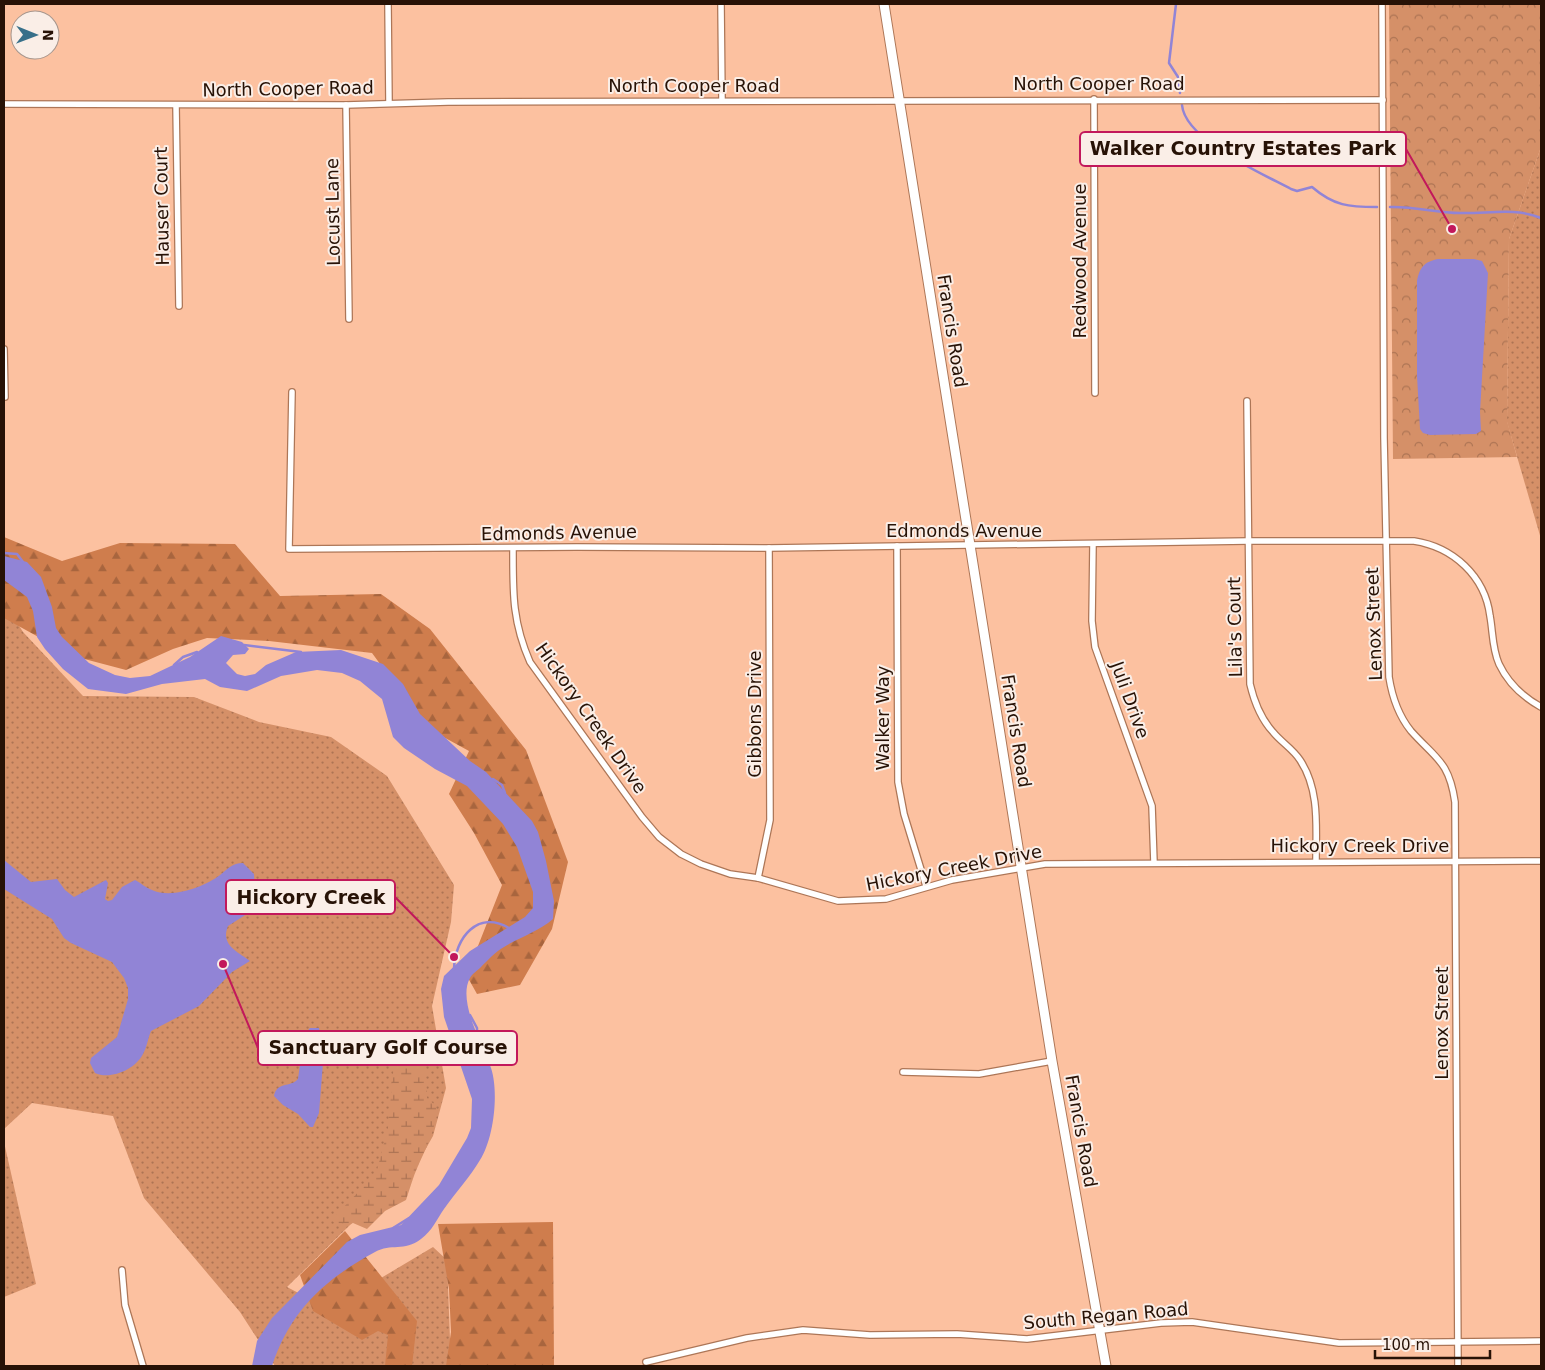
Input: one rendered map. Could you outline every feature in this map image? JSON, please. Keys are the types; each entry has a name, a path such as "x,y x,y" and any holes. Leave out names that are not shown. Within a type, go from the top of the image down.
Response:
{"street":[{"path":"388,4 389,103"},
{"path":"721,4 722,101"},
{"name":"Francis Road","path":"884,4 1052,1061 1106,1366"},
{"name":"Lenox Street","path":"1382,4 1390,686 1396,707 1405,722 1440,760 1449,777 1455,802 1458,1366"},
{"name":"North Cooper Road","path":"4,104 176,106 1094,99 1383,100"},
{"name":"Redwood Avenue","path":"1094,99 1095,393"},
{"name":"Locust Lane","path":"346,105 348,319"},
{"name":"Hauser Court","path":"176,106 179,306"},
{"path":"4,349 5,396"},
{"name":"Edmonds Avenue","path":"292,392 288,549 769,548 1387,540 1428,544 1451,554 1477,579 1487,600 1492,641 1499,664 1520,693 1541,707"},
{"name":"Lila's Court","path":"1247,401 1249,672 1253,695 1264,721 1300,759 1310,780 1316,806 1316,862"},
{"name":"Juli Drive","path":"1092,544 1092,621 1095,647 1152,806 1154,863"},
{"name":"Walker Way","path":"897,546 898,782 904,814 926,886"},
{"name":"Gibbons Drive","path":"758,878 770,820 769,548"},
{"name":"Hickory Creek Drive","path":"512,549 514,612 520,638 530,662 642,817 659,837 681,854 701,864 730,874 758,878 838,901 886,898 926,886 1021,867 1046,864 1541,861"},
{"path":"903,1072 979,1074 1052,1061"},
{"path":"122,1270 125,1305 143,1366"},
{"name":"South Regan Road","path":"646,1362 747,1338 803,1330 870,1335 957,1334 1027,1340 1161,1323 1192,1322 1339,1344 1541,1341"}],"green space":[{"path":"1389,4 1541,4 1541,147 1509,239 1507,421 1517,457 1393,459"},
{"path":"1541,147 1541,539 1507,422 1509,239"},
{"path":"4,537 62,561 120,543 235,544 280,596 381,594 430,629 526,750 568,862 552,929 520,985 477,994 463,969 476,951 502,885 474,833 449,794 469,751 427,728 372,653 269,641 207,638 173,649 126,670 73,656 4,618"},
{"path":"4,601 23,632 83,696 194,697 259,722 331,737 387,776 454,885 451,922 432,1006 446,1088 433,1136 408,1180 350,1225 287,1287 329,1309 433,1247 447,1260 451,1366 275,1366 240,1312 144,1198 113,1116 32,1103 4,1129"},
{"path":"404,1037 413,1038 423,1067 427,1098 436,1106 435,1122 431,1137 406,1200 385,1211 367,1229 353,1223 337,1224 331,1220 376,1174 388,1128 394,1063"},
{"path":"4,1142 36,1284 4,1297"},
{"path":"553,1222 554,1366 446,1366 451,1332 449,1289 438,1224"},
{"path":"345,1231 417,1321 412,1366 385,1366 388,1335 378,1331 362,1340 313,1311 300,1275"}],"shaded area":[{"path":"1438,259 1474,259 1482,261 1488,273 1480,412 1481,431 1476,434 1430,435 1423,433 1420,429 1417,376 1417,281 1423,266"},
{"path":"4,556 27,562 41,577 52,607 56,628 62,637 89,663 115,675 130,678 150,676 190,657 221,636 242,642 249,649 245,654 233,655 226,663 237,674 245,676 255,674 266,665 296,652 341,650 383,664 403,684 420,714 470,761 486,772 532,821 538,832 554,901 553,919 498,951 472,975 467,988 469,1011 491,1068 495,1089 492,1128 485,1151 425,1236 409,1245 381,1249 375,1252 340,1273 312,1298 299,1313 289,1329 272,1366 252,1366 257,1341 272,1318 347,1242 360,1235 401,1225 439,1185 467,1138 471,1128 472,1099 444,1017 441,989 444,976 470,951 525,917 533,908 533,892 517,847 503,824 467,786 435,769 404,748 393,737 382,699 360,681 342,673 317,670 281,676 247,691 220,687 205,679 162,684 126,694 88,689 63,669 37,637 33,611 27,597 4,580"},
{"path":"4,860 31,882 57,879 65,890 74,897 106,880 108,883 105,899 108,901 112,900 122,887 135,880 150,889 160,892 178,892 205,884 233,865 243,863 254,874 256,905 250,912 228,926 226,938 236,951 250,961 232,972 199,1006 151,1031 144,1051 134,1065 115,1074 101,1075 95,1073 90,1063 91,1058 117,1037 128,999 128,988 124,978 112,962 71,943 64,938 52,919 4,889"},
{"path":"310,1028 319,1028 324,1050 319,1113 313,1127 310,1127 298,1114 283,1105 274,1096 278,1088 295,1082 298,1079 304,1035"}],"waterway":[{"path":"1176,4 1169,63 1178,77 1180,93"},
{"path":"1182,105 1186,118 1196,131 1210,143 1245,165 1297,191 1312,187 1335,202 1358,207 1377,207"},
{"path":"1390,207 1451,213 1511,212 1541,218"},
{"path":"4,553 17,554 23,562"},
{"path":"244,645 301,652"},
{"path":"174,665 183,657 197,652"},
{"path":"493,779 502,785 505,793"},
{"path":"454,969 455,957 459,947 470,930 487,922 498,923 509,928"},
{"path":"470,1015 477,1028 477,1035"},
{"path":"393,1228 409,1218"}],"place":[{"name":"Walker Country Estates Park","path":"1452,229"},
{"name":"Hickory Creek","path":"454,957"},
{"name":"Sanctuary Golf Course","path":"223,964"}]}
